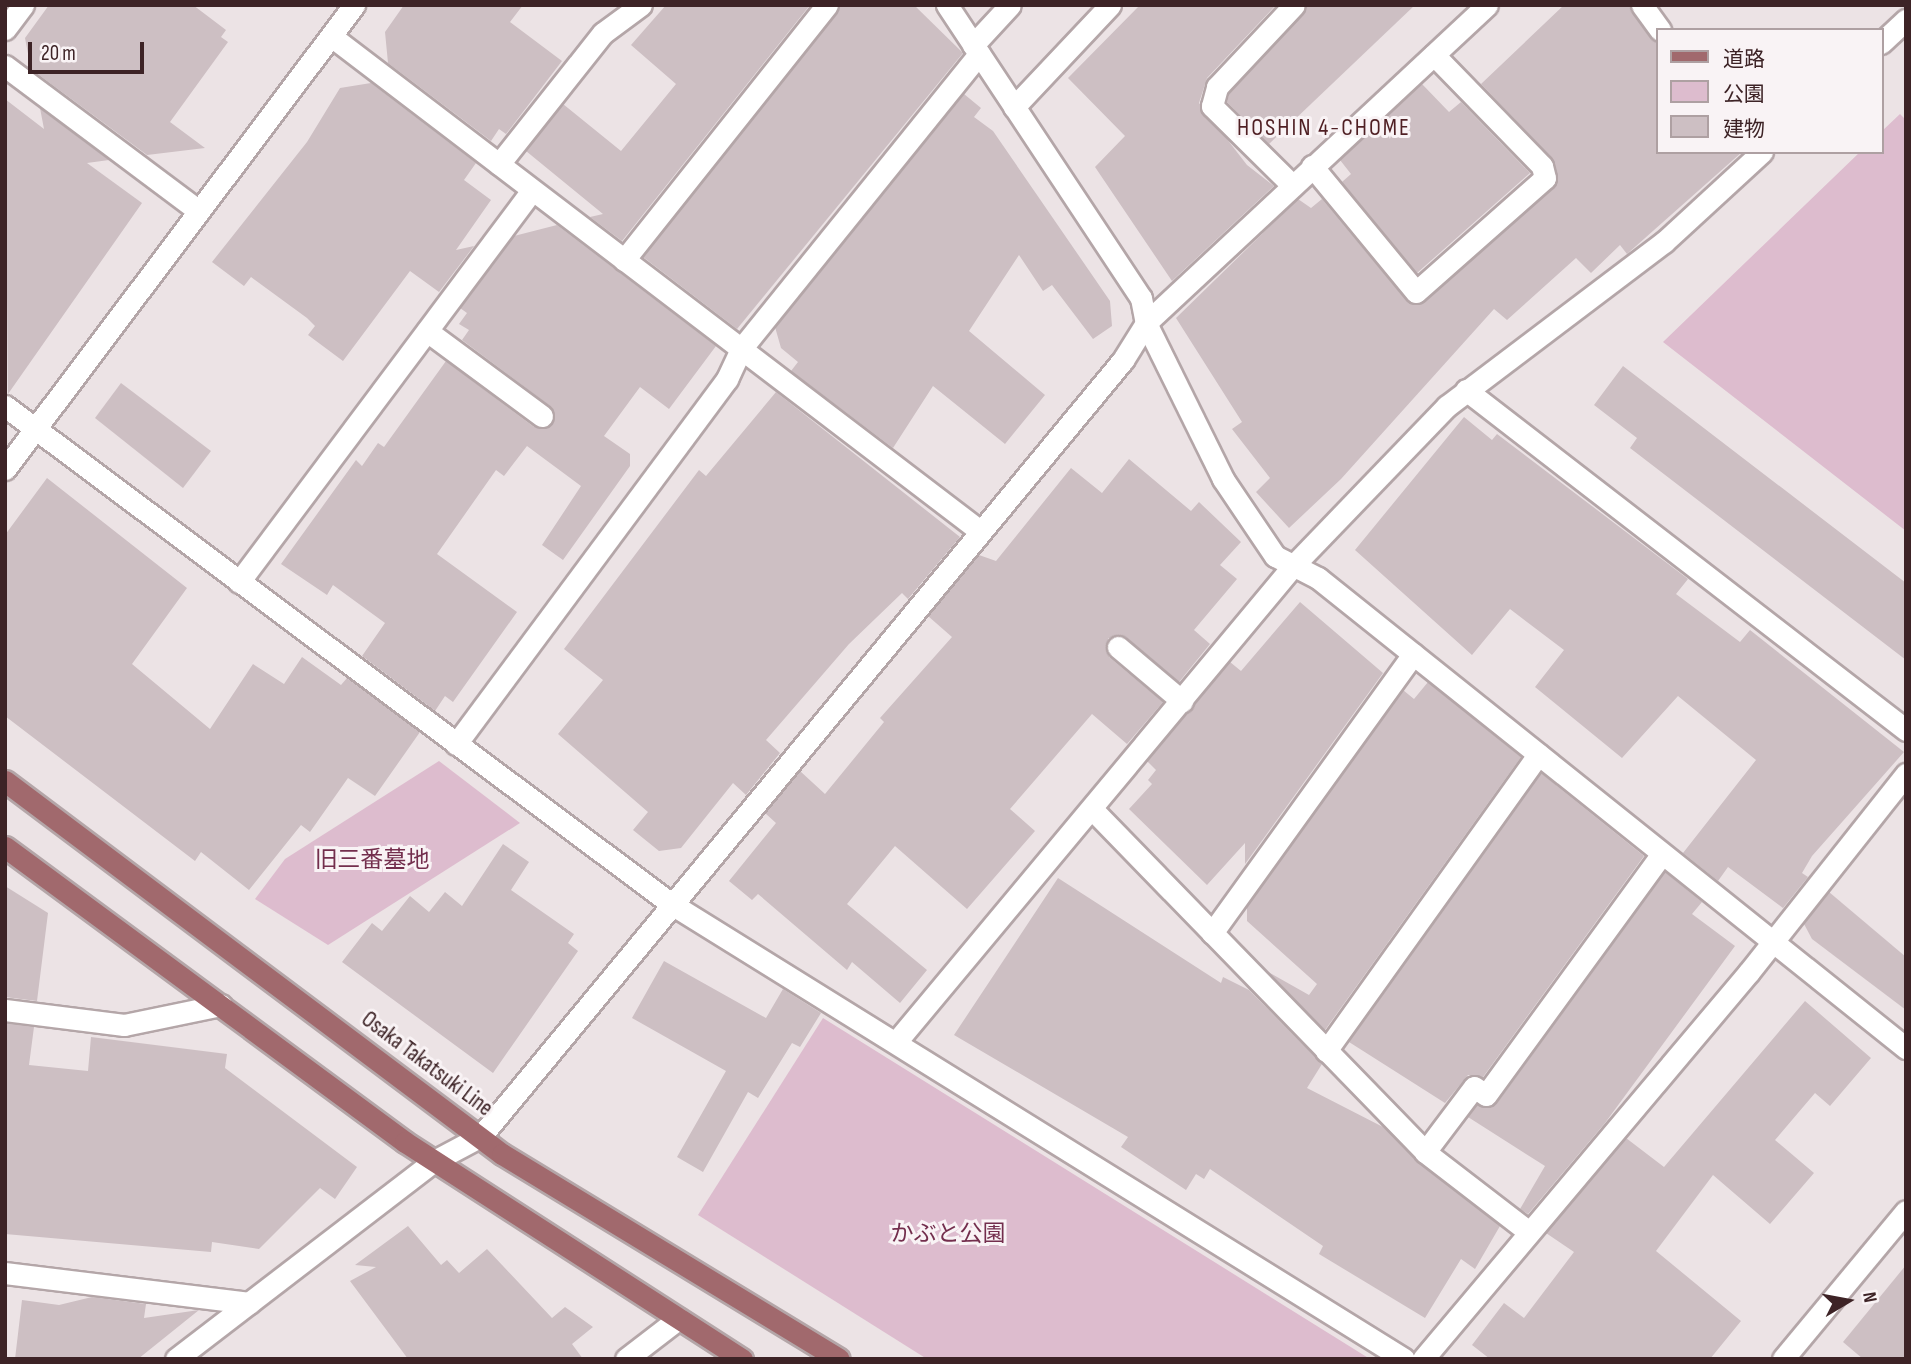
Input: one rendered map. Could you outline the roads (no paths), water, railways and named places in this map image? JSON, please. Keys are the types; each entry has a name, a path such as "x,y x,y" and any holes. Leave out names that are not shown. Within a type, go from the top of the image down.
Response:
{"main road":[{"name":"Osaka Takatsuki Line","path":"5,781 481,1136 839,1359"},
{"path":"5,848 434,1161 742,1359"}],"street":[{"path":"5,29 23,5"},
{"path":"5,469 354,5"},
{"path":"499,164 603,33 641,5"},
{"path":"624,260 827,5"},
{"path":"947,5 1141,298 1146,323 1223,479 1275,556 1318,578 1906,1048"},
{"path":"456,744 727,379 741,349 1010,5"},
{"path":"1014,107 1110,5"},
{"path":"1291,184 1212,106 1217,87 1294,5"},
{"path":"176,1359 434,1161 481,1136 670,903 1123,360 1146,323 1291,184 1487,5"},
{"path":"1642,5 1659,28"},
{"path":"1883,41 1906,20"},
{"path":"331,36 980,531"},
{"path":"1312,166 1416,292 1545,178 1542,166 1434,55"},
{"path":"5,66 199,211"},
{"path":"896,1042 1292,567 1466,390 1664,242 1760,154"},
{"path":"239,582 532,190"},
{"path":"427,331 542,416"},
{"path":"1466,390 1906,730"},
{"path":"5,406 670,903 1404,1359"},
{"path":"1118,646 1182,701"},
{"path":"1212,933 1413,653"},
{"path":"1326,1051 1539,754"},
{"path":"1423,1359 1771,941 1906,774"},
{"path":"1092,808 1426,1153 1529,1232"},
{"path":"1426,1153 1474,1087 1486,1095 1662,854"},
{"path":"5,1010 124,1025 221,1005"},
{"path":"1783,1359 1906,1212"},
{"path":"5,1273 248,1303"},
{"path":"626,1359 678,1319"}],"district":[{"name":"HOSHIN 4-CHOME","path":"1324,128"}],"park label":[{"name":"旧三番墓地","path":"372,860"},
{"name":"かぶと公園","path":"948,1234"}]}
